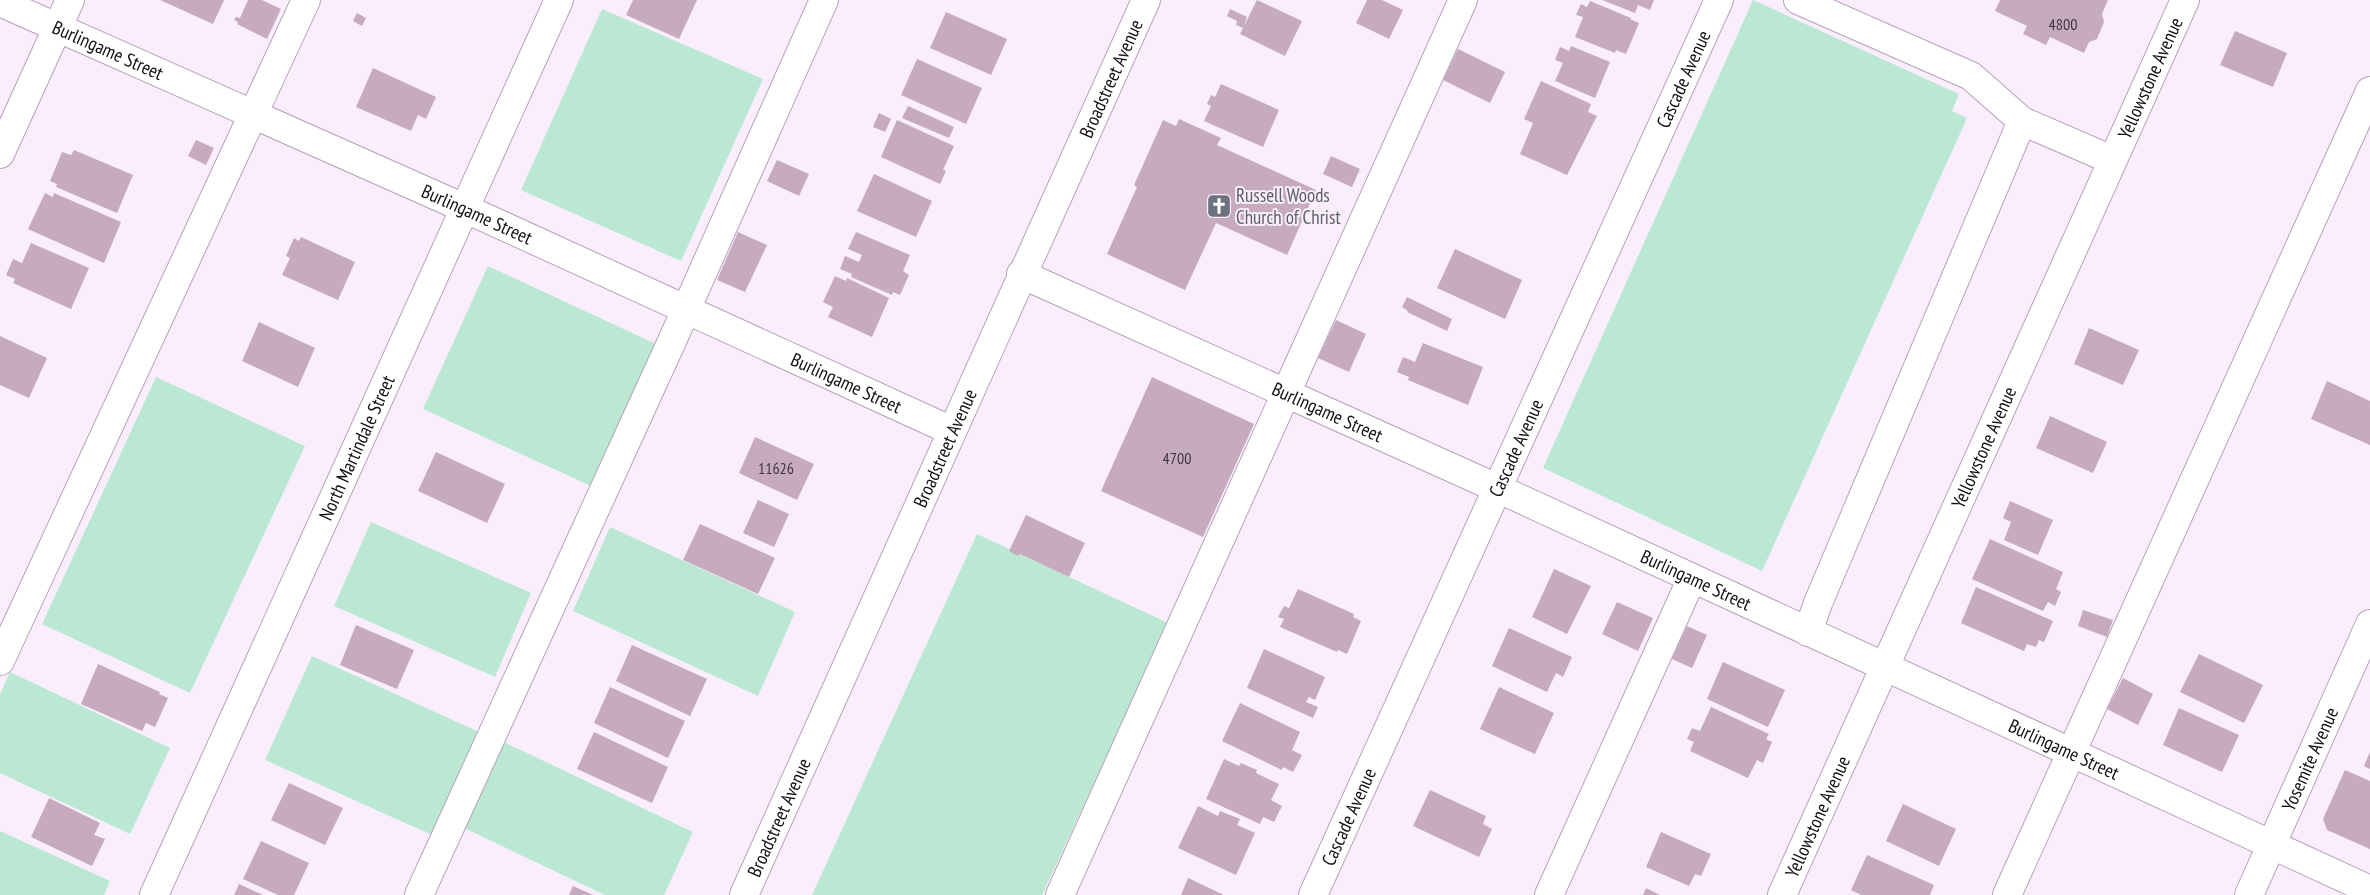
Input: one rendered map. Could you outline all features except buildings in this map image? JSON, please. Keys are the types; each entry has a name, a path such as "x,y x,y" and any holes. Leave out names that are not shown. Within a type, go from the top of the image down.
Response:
{"street":[{"path":"0,154 70,0"},
{"path":"0,661 306,0"},
{"name":"North Martindale Street","path":"154,895 559,0"},
{"path":"419,895 686,309 824,0"},
{"name":"Broadstreet Avenue","path":"744,895 1021,274 1146,0"},
{"path":"1060,895 1464,0"},
{"name":"Cascade Avenue","path":"1314,895 1718,0"},
{"path":"1798,0 1971,76 2022,122 2112,160"},
{"name":"Yellowstone Avenue","path":"1782,895 2185,0"},
{"name":"Burlingame Street","path":"0,2 464,208 952,432"},
{"path":"2007,895 2370,91"},
{"path":"1808,632 1818,603 2022,122"},
{"name":"Burlingame Street","path":"1021,274 1498,489 2370,890"},
{"path":"1549,895 1692,578"},
{"name":"Yosemite Avenue","path":"2249,895 2370,624"}],"green space":[{"path":"1753,0 1959,94 1952,111 1967,118 1762,571 1543,468"},
{"path":"602,9 763,79 681,261 521,190"},
{"path":"488,266 656,344 591,486 423,409"},
{"path":"156,377 305,446 190,693 42,624"},
{"path":"371,522 531,593 495,677 334,606"},
{"path":"610,527 795,612 758,696 573,611"},
{"path":"977,534 1168,623 1042,895 812,895"},
{"path":"312,656 479,732 432,835 265,760"},
{"path":"10,672 170,748 130,834 0,773 0,694"},
{"path":"504,742 693,832 664,895 605,895 464,828"},
{"path":"0,831 110,881 104,895 0,895"}],"place":[{"name":"Russell Woods Church of Christ","path":"1219,206"}]}
